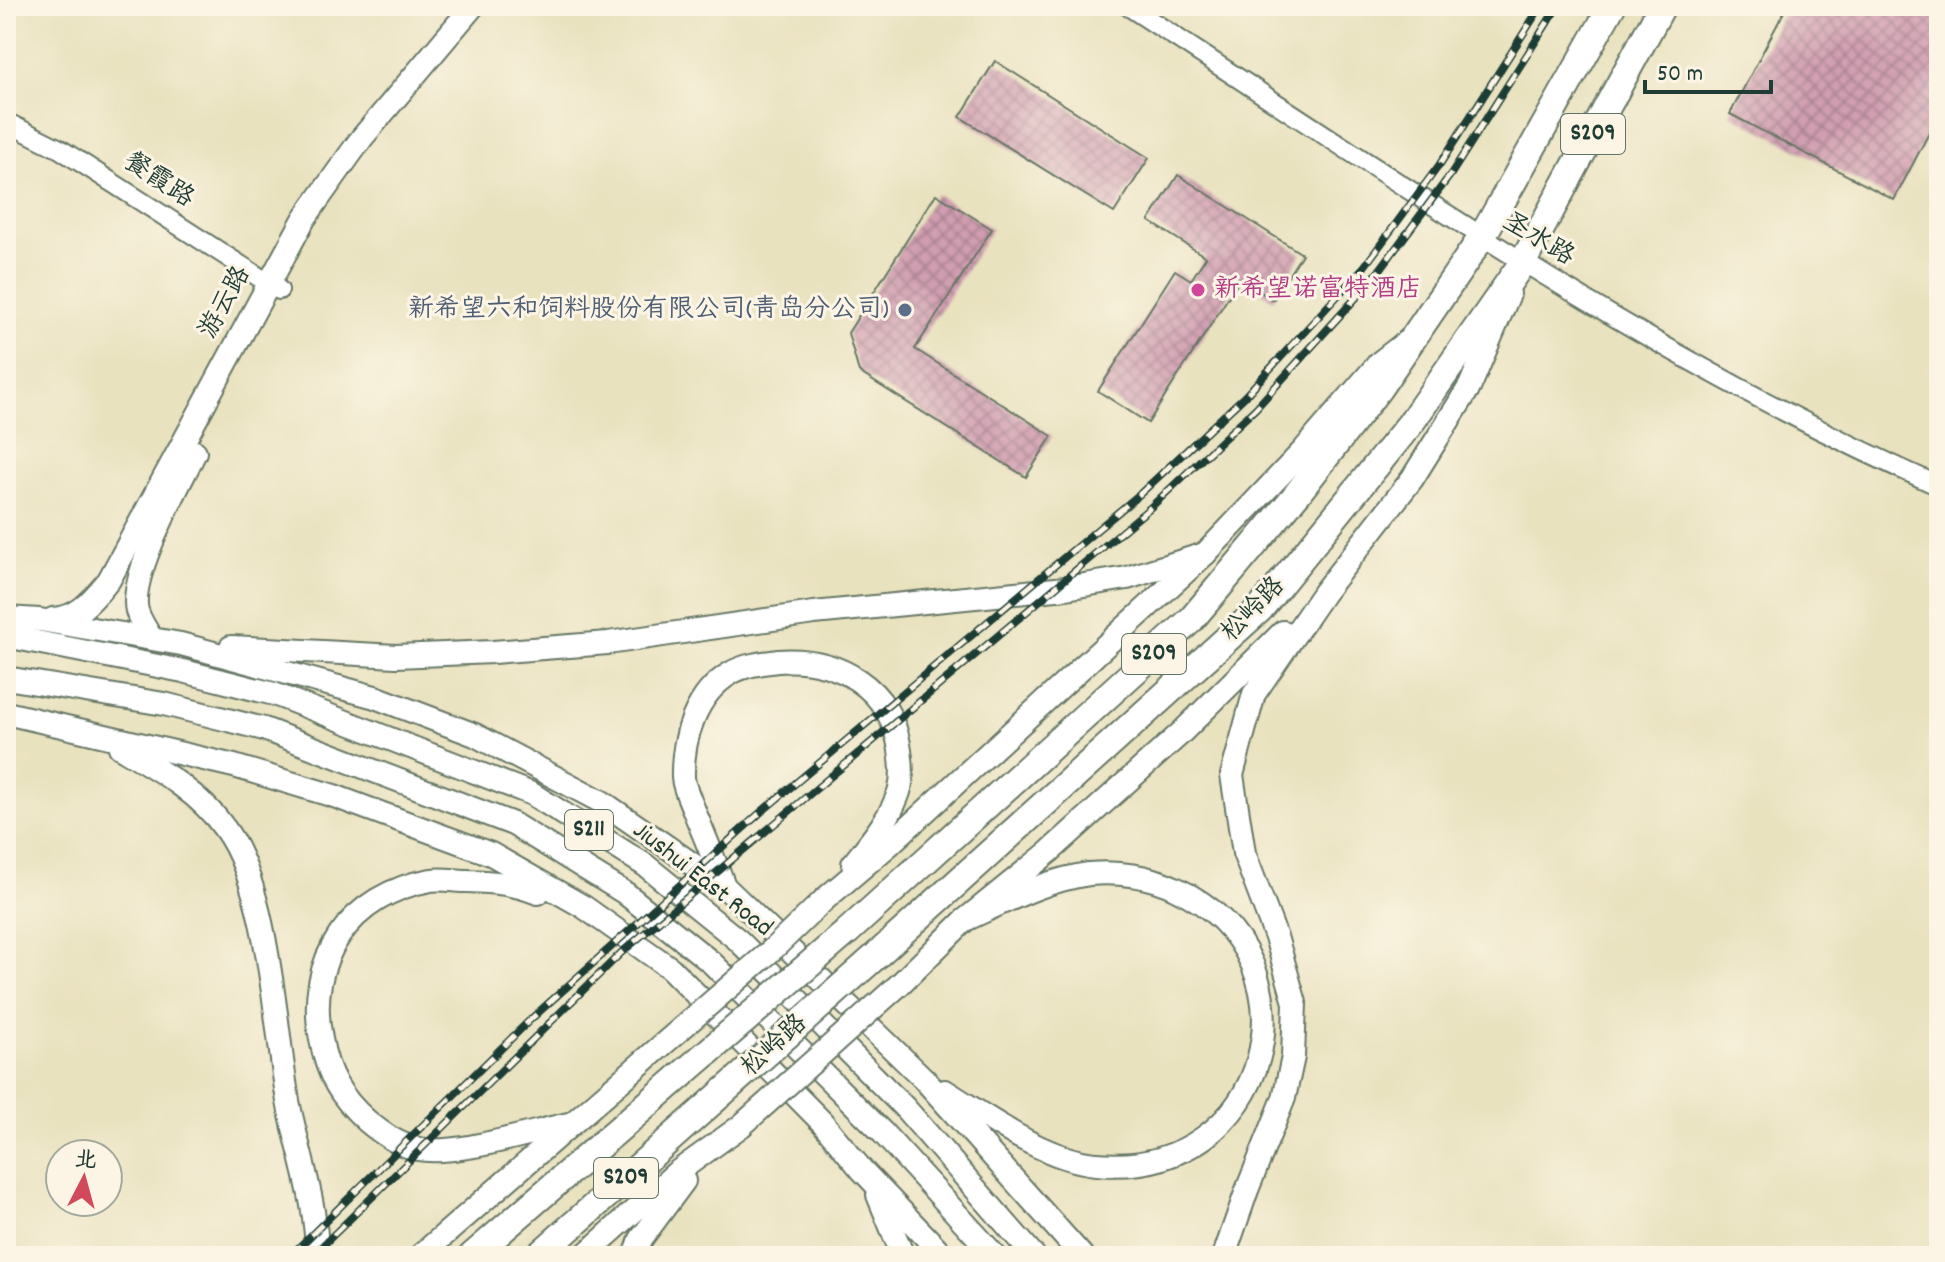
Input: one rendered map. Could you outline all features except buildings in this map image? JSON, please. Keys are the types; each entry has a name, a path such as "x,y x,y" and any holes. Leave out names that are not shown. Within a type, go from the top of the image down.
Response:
{"highway":[{"name":"松岭路","path":"472,1256 847,932 1191,620 1297,494 1379,388 1482,237 1612,6"},
{"name":"松岭路","path":"538,1256 1260,609 1410,424 1523,262 1662,6"}],"main road":[{"name":"游云路","path":"152,639 137,611 136,596 151,542 233,375 304,219 361,139 473,6"},
{"name":"游云路","path":"40,620 68,619 87,605 109,580 274,286 314,225 370,150 489,6"},
{"path":"1224,1256 1284,1098 1293,1057 1295,1003 1277,940 1244,853 1232,775 1254,694 1324,592 1412,479 1470,386 1523,262"},
{"path":"420,1256 773,949 1205,554 1303,451 1379,363 1416,334"},
{"path":"181,644 396,656 608,643 814,613 1066,588 1127,578 1205,554"},
{"path":"584,1256 676,1173 741,1126 900,984 965,920 1049,852 1181,733 1324,592"},
{"path":"6,618 40,620 181,644 375,697 475,735 602,802 724,886 923,1078 1082,1256"},
{"name":"Jiushui East Road","path":"6,636 183,671 274,694 532,794 645,865 738,940 905,1108 1034,1256"},
{"path":"724,886 683,782 690,721 706,697 730,673 757,663 803,659 851,674 885,708 897,728 902,762 899,791 881,828 825,899"},
{"name":"S211","path":"6,678 164,704 264,729 513,824 625,893 712,963 882,1132 995,1256"},
{"path":"6,713 234,766 349,801 491,854 607,922 670,968 822,1122 862,1170 944,1256"},
{"path":"99,735 194,793 226,830 248,873 260,924 288,1099 317,1231 317,1256"},
{"path":"923,1078 1017,1136 1042,1147 1081,1161 1121,1165 1177,1155 1207,1138 1246,1093 1256,1068 1262,1039 1263,1007 1256,976 1244,948 1224,922 1208,906 1186,893 1141,876 1091,874 1048,883 965,920"},
{"path":"569,1124 450,1151 414,1148 381,1133 349,1106 326,1068 316,1000 321,971 347,923 385,895 432,879 514,883 607,922"},
{"path":"635,1256 641,1239 668,1200 714,1147"},
{"path":"862,1170 883,1203 903,1256"}],"street":[{"name":"圣水路","path":"1128,6 1523,262 1726,382 1851,447 1939,486"},
{"name":"餐霞路","path":"6,122 60,149 274,286"}],"railway":[{"path":"290,1256 531,1019 760,813 1141,493 1245,396 1364,267 1440,164 1541,6"},
{"path":"312,1256 621,953 1152,506 1256,408 1373,279 1451,174 1558,6"}],"place":[{"name":"新希望诺富特酒店","path":"1198,290"},
{"name":"新希望六和饲料股份有限公司(青岛分公司)","path":"905,310"}]}
